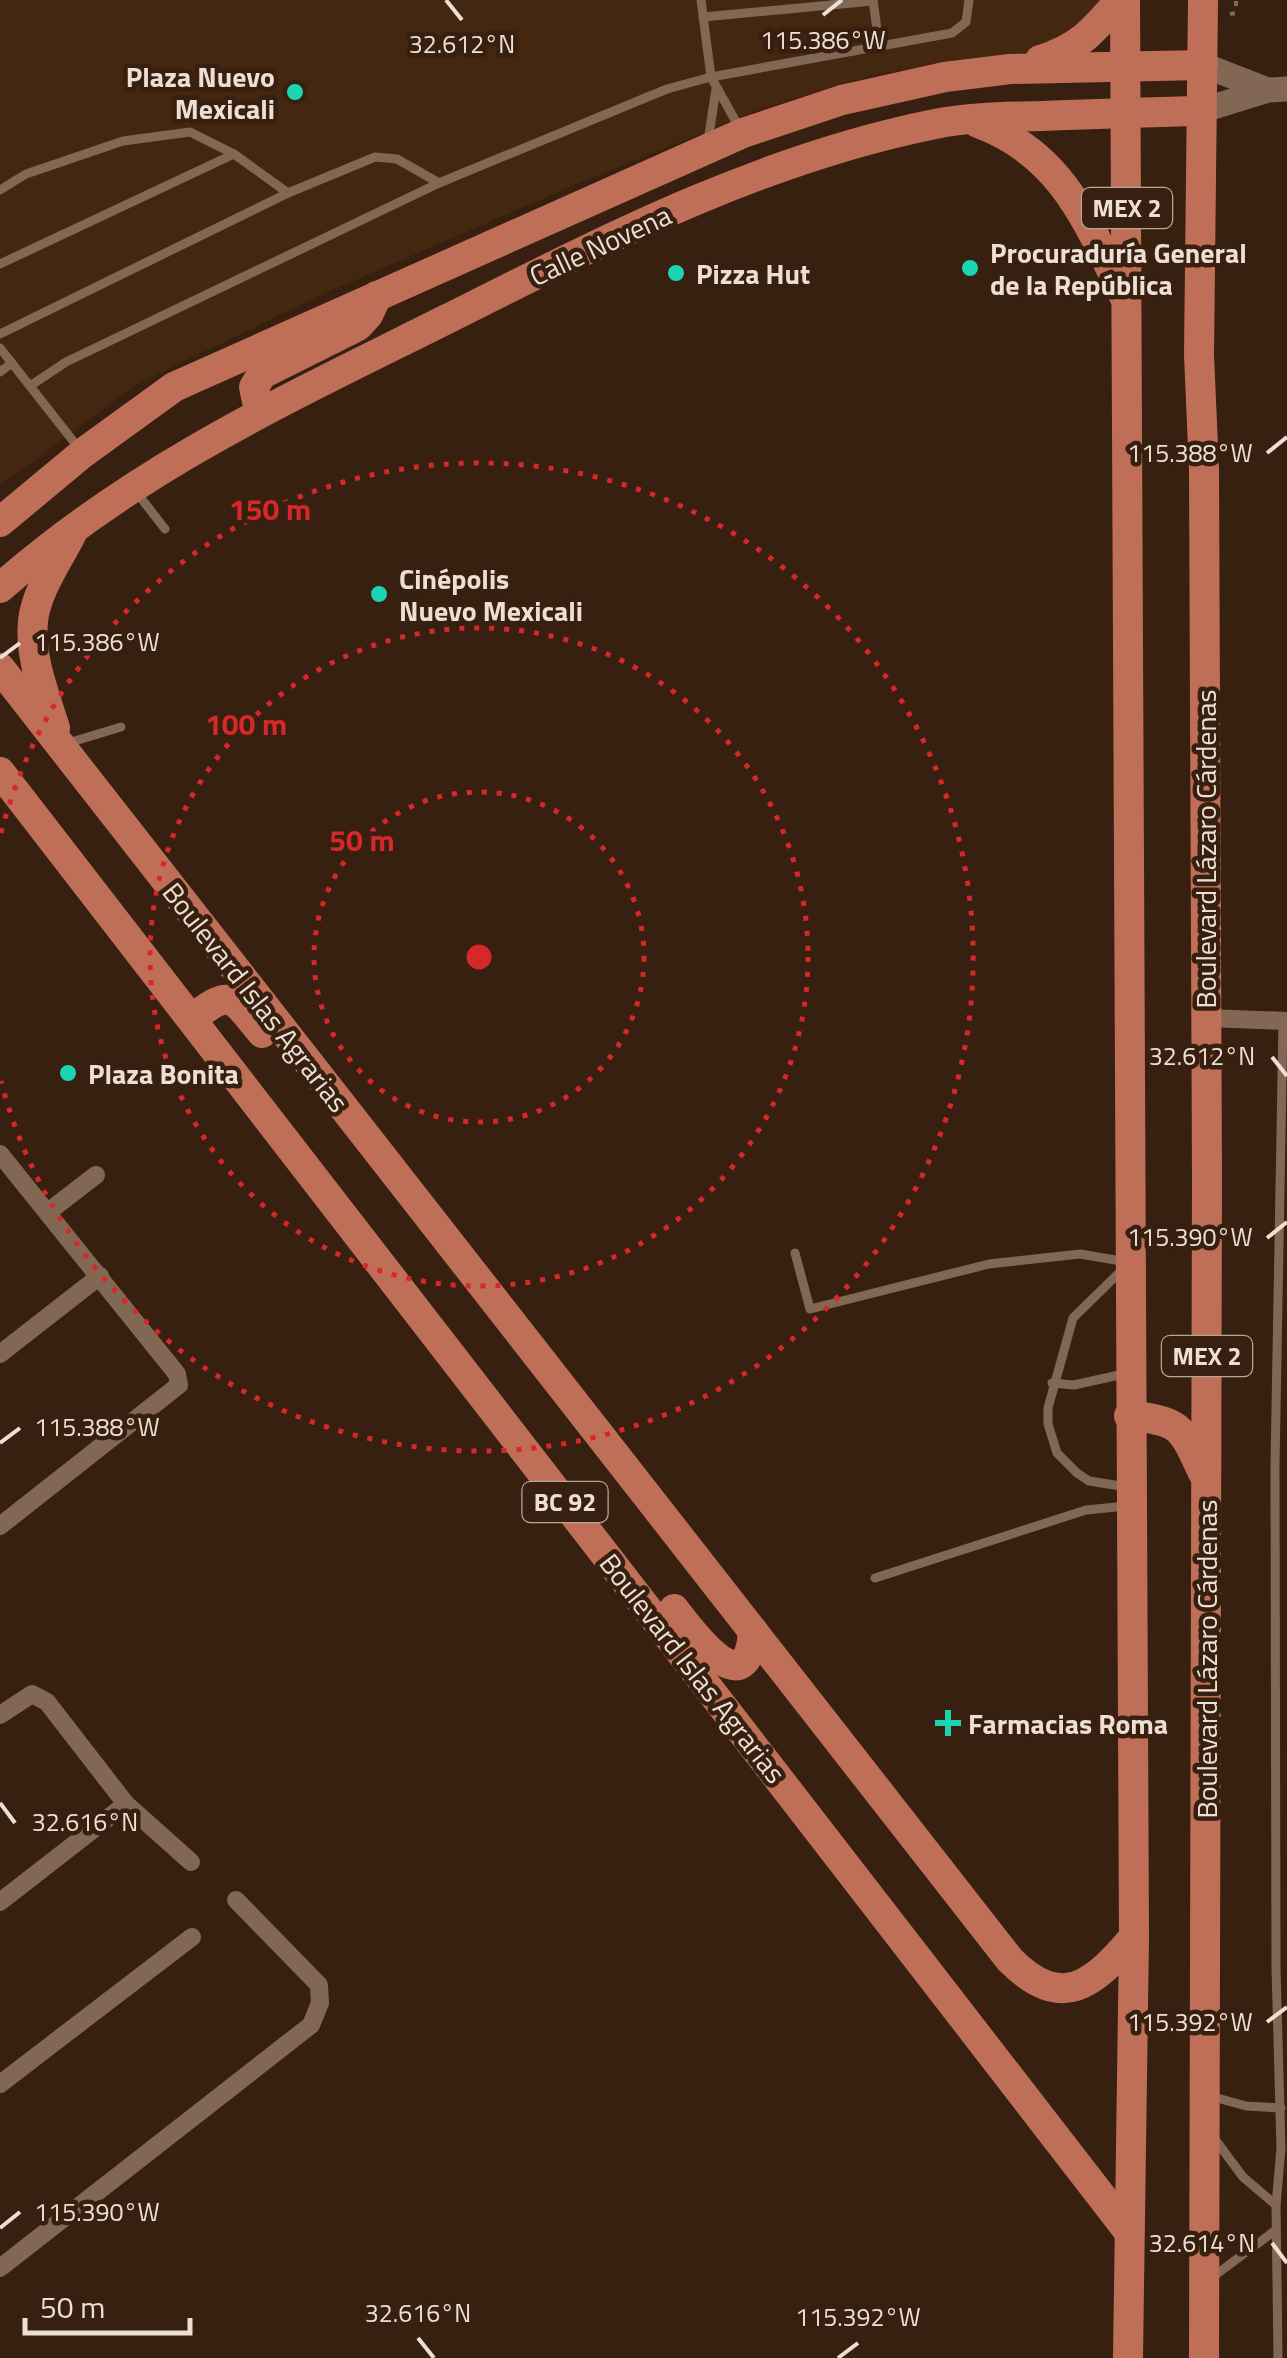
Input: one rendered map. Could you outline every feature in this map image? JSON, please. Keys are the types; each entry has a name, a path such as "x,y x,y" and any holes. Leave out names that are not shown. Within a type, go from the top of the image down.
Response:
{"main road":[{"name":"MEX 2","path":"1122,0 1128,112 1129,1496 1134,1937 1128,2358"},
{"path":"1010,68 1073,48 1122,0"},
{"name":"Boulevard Lázaro Cárdenas","path":"1203,0 1200,111 1207,1480 1204,2358"},
{"name":"Calle Novena","path":"0,522 83,453 174,387 743,133 886,88 1010,68 1203,65"},
{"name":"Calle Novena","path":"0,588 75,526 132,487 259,411 626,229 765,171 834,149 966,118 1200,111"},
{"path":"966,118 1005,133 1028,148 1058,178 1086,220 1127,303"},
{"path":"626,229 635,216 652,204 729,164 743,133"},
{"path":"259,411 254,387 262,374 358,326 378,294"},
{"path":"0,495 54,476"},
{"path":"60,746 38,671 33,618 75,526"},
{"name":"Boulevard Islas Agrarias","path":"0,668 966,1905 1025,1974 1050,1988 1069,1989 1097,1975 1134,1937"},
{"name":"Boulevard Islas Agrarias","path":"0,772 1129,2232"},
{"path":"192,1019 216,1000 230,1000 287,1065 328,1088"},
{"path":"1130,1416 1161,1418 1172,1423 1193,1451 1207,1480"},
{"path":"589,1534 621,1542 708,1653 723,1664 737,1664 746,1658 752,1648 753,1631"}],"street":[{"name":"Calle Novena","path":"1203,65 1278,89"},
{"name":"Calle Novena","path":"1200,111 1278,89"},
{"path":"1206,1018 1285,1021"},
{"path":"0,1526 179,1385 177,1374 2,1159"},
{"path":"48,1212 96,1175"},
{"path":"0,1354 100,1276"},
{"path":"0,1715 32,1694 48,1702 126,1804 191,1862"},
{"path":"0,1902 126,1804"},
{"path":"0,2268 311,2026 320,2003 318,1985 236,1900"},
{"path":"0,2084 192,1937"}],"lane":[{"path":"700,0 711,77 743,133"},
{"path":"703,17 873,0 880,46"},
{"path":"30,386 66,362 438,183 667,89 711,77 952,33 966,22 969,0"},
{"path":"707,148 716,90"},
{"path":"0,190 26,174 124,141 190,132 234,154 288,193"},
{"path":"0,264 234,154"},
{"path":"0,334 288,193 375,157 397,159 438,183"},
{"path":"0,348 83,453"},
{"path":"0,372 12,363"},
{"path":"132,487 165,529"},
{"path":"60,746 121,726"},
{"path":"1278,2358 1276,2204 1284,2148 1276,1949 1275,1466 1285,1021"},
{"path":"795,1253 810,1309 990,1264 1080,1254 1130,1262"},
{"path":"1129,1496 1089,1482 1056,1452 1048,1424 1052,1383 1072,1318 1130,1262"},
{"path":"1052,1383 1074,1385 1130,1372"},
{"path":"875,1578 1129,1496"},
{"path":"1276,2204 1244,2176 1204,2109 1281,2108"},
{"path":"1202,2285 1276,2230"}],"path":[{"path":"1236,0 1236,14"}],"shaded area":[{"path":"0,0 1104,0 1055,48 877,74 766,107 323,294 135,385 0,483"}],"place":[{"name":"Plaza Nuevo Mexicali","path":"295,92"},
{"name":"Procuraduría General de la República","path":"970,268"},
{"name":"Pizza Hut","path":"676,273"},
{"name":"Cinépolis Nuevo Mexicali","path":"379,594"},
{"name":"Plaza Bonita","path":"68,1073"},
{"name":"Farmacias Roma","path":"948,1723"}]}
